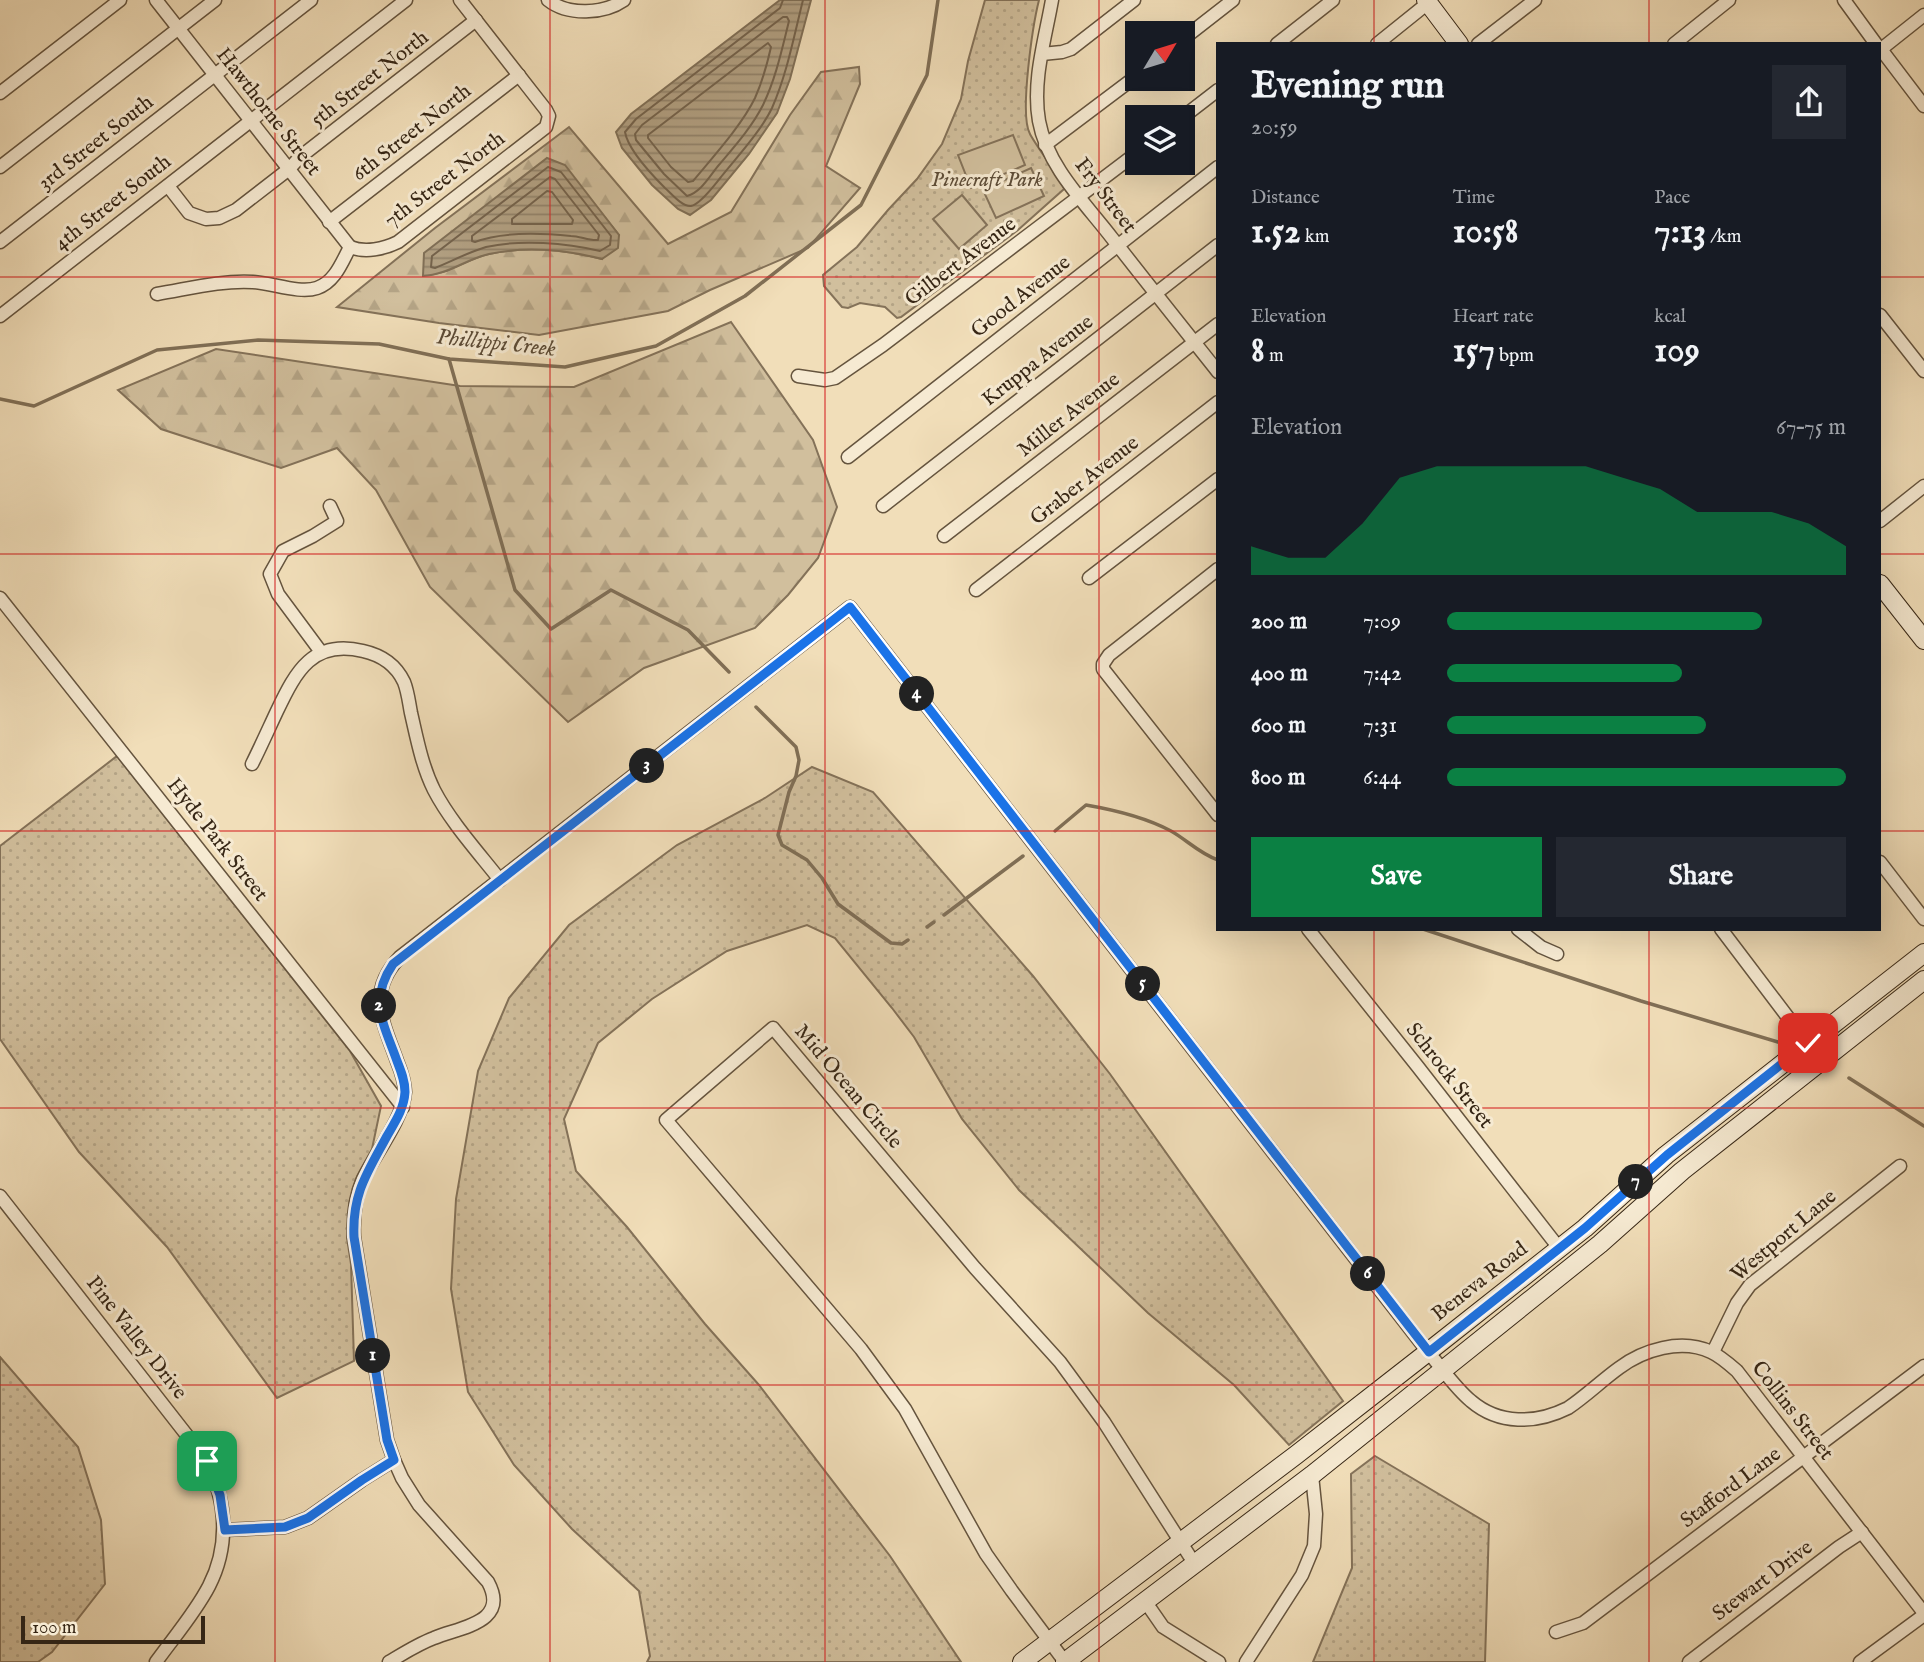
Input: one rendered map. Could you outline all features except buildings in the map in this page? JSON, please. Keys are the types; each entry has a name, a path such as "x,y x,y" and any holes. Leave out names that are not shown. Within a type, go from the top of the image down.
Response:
{"main road":[{"path":"1427,2 1458,42"},
{"path":"1881,585 1924,640"},
{"name":"Beneva Road","path":"1022,1662 1429,1352 1585,1228 1667,1155 1924,953"},
{"path":"1065,1662 1311,1475 1572,1266 1682,1171 1924,980"},
{"path":"1559,1248 1572,1266"}],"street":[{"path":"0,93 120,0"},
{"name":"Hawthorne Street","path":"156,0 350,247"},
{"path":"0,167 215,0"},
{"name":"3rd Street South","path":"0,242 311,0"},
{"name":"4th Street South","path":"0,316 406,0"},
{"path":"460,0 519,75"},
{"path":"548,0 570,11 606,9 624,0"},
{"name":"Fry Street","path":"1052,0 1036,85 1039,123 1045,145 1079,196 1216,370"},
{"path":"1042,54 1071,48 1134,0"},
{"path":"1195,30 1233,0"},
{"path":"1280,42 1333,0"},
{"path":"1481,42 1535,0"},
{"path":"1676,42 1729,0"},
{"path":"1844,0 1875,42"},
{"path":"1379,42 1427,2"},
{"path":"1881,48 1924,15"},
{"name":"5th Street North","path":"168,186 189,213 206,219 219,218 236,210 476,20"},
{"path":"1881,50 1924,106"},
{"name":"7th Street North","path":"350,247 357,250 376,249 398,242 547,127 549,116 519,75"},
{"name":"6th Street North","path":"329,222 519,75"},
{"path":"1045,145 1125,85"},
{"path":"1195,108 1216,92"},
{"name":"Gilbert Avenue","path":"798,376 825,380 835,378 883,345 1125,162"},
{"name":"Good Avenue","path":"848,457 1216,169"},
{"path":"157,294 239,282 304,290 318,288 334,276 350,247"},
{"name":"Kruppa Avenue","path":"883,506 1216,247"},
{"path":"1881,315 1924,372"},
{"name":"Miller Avenue","path":"944,536 1216,326"},
{"name":"Graber Avenue","path":"976,590 1216,404"},
{"path":"1089,578 1216,481"},
{"path":"1881,520 1924,486"},
{"path":"321,652 278,594 270,574 283,551 337,521 330,506"},
{"path":"1216,571 1109,655 1103,664 1109,678 1216,812"},
{"name":"Hyde Park Street","path":"0,598 403,1107"},
{"path":"389,1662 430,1640 480,1622 488,1615 494,1599 488,1582 419,1505 402,1478 387,1440 353,1224 355,1204 362,1181 403,1107 405,1089 402,1075 379,1007 383,982 400,957 850,607 1465,1396 1478,1406 1503,1418 1526,1420 1548,1417 1568,1408 1620,1367 1651,1351 1687,1346 1713,1352"},
{"path":"252,764 291,681 305,663 321,652 344,648 378,655 396,670 407,691 419,753 435,792 500,880"},
{"path":"1881,863 1924,919"},
{"name":"Schrock Street","path":"1310,931 1559,1248"},
{"path":"1521,931 1541,947 1557,954"},
{"path":"1723,931 1821,1061"},
{"name":"Mid Ocean Circle","path":"1049,1641 986,1554 922,1437 888,1385 666,1120 773,1028 966,1257 1060,1362 1104,1422 1194,1563"},
{"name":"Westport Lane","path":"1713,1352 1737,1303 1750,1285 1900,1166"},
{"name":"Pine Valley Drive","path":"0,1196 201,1452 220,1495 225,1530 219,1564 208,1589 156,1662"},
{"name":"Collins Street","path":"1713,1352 1737,1371 1924,1614"},
{"name":"Stafford Lane","path":"1556,1632 1583,1623 1924,1366"},
{"path":"225,1530 285,1527 299,1522 394,1460"},
{"path":"1246,1662 1301,1575 1314,1546 1316,1514 1311,1475"},
{"name":"Stewart Drive","path":"1689,1662 1862,1532"},
{"path":"1145,1601 1163,1627 1219,1662"},
{"path":"1860,1662 1924,1614"},
{"path":"1049,1641 1065,1662"}],"green space":[{"name":"Pinecraft Park","path":"985,0 1039,0 1028,69 1027,124 1030,134 1064,189 1018,230 901,317 897,318 885,307 860,303 848,308 842,307 824,286 823,275 857,247 917,179 942,144 961,99 968,61"},
{"path":"859,67 860,84 826,166 860,188 808,248 668,311 539,335 337,307 435,228 569,127 668,244 731,212 790,115 821,72","holes":["591,200 619,235 602,259 560,251 517,250 489,254 440,273 423,275"]},
{"path":"1013,135 1025,165 971,188 958,155"},
{"path":"1031,168 1044,196 996,218 983,190"},
{"path":"962,195 987,225 959,249 933,219"},
{"path":"731,322 813,440 837,507 818,558 788,595 755,628 644,668 568,722 430,587 376,490 337,448 281,468 161,429 118,390 216,349 460,386 574,387"},
{"path":"117,756 350,1051 381,1106 372,1149 356,1179 349,1204 347,1238 351,1264 354,1361 277,1398 167,1247 79,1152 0,1039 0,846"},
{"path":"812,767 873,792 1033,976 1110,1074 1343,1401 1289,1445 1234,1385 1148,1313 1019,1190 962,1119 914,1037 835,938 807,925 727,951 652,999 598,1043 564,1119 576,1171 627,1227 705,1324 759,1385 890,1556 961,1662 647,1662 650,1656 639,1591 572,1529 514,1465 468,1392 451,1289 456,1199 478,1071 509,998 569,925 677,845 765,798"},
{"path":"0,1357 78,1447 101,1520 105,1584 52,1652 38,1662 0,1662"},
{"path":"1375,1456 1489,1524 1485,1662 1313,1662 1352,1568 1351,1474"}],"water":[{"path":"780,0 811,0 790,79 777,113 749,154 711,200 690,215 678,209 652,185 622,148 616,132 631,114"},
{"path":"547,158 565,165 619,235 618,248 602,259 546,250 503,252 481,256 440,273 423,276 424,253"}],"waterway":[{"name":"Phillippi Creek","path":"0,399 34,406 157,350 258,340 379,344 449,359 565,367 656,346 745,296 861,205 927,75 938,0"},
{"path":"449,359 515,590 551,629 611,590 688,630 729,672"},
{"path":"756,707 796,747 799,760 778,835 782,845 807,860 838,904 891,943 902,944 908,940"},
{"path":"1055,831 1086,805 1151,822 1216,859"},
{"path":"944,915 1023,856"},
{"path":"927,927 934,922"},
{"path":"1429,931 1641,1001 1781,1043"},
{"path":"1849,1078 1924,1126"}],"route":[{"path":"207,1461 220,1495 225,1530 285,1527 308,1518 394,1460 387,1440 353,1224 355,1204 362,1181 403,1107 405,1089 402,1075 379,1007 383,982 393,964 850,607 1429,1352 1585,1228 1667,1155 1808,1043"}]}
